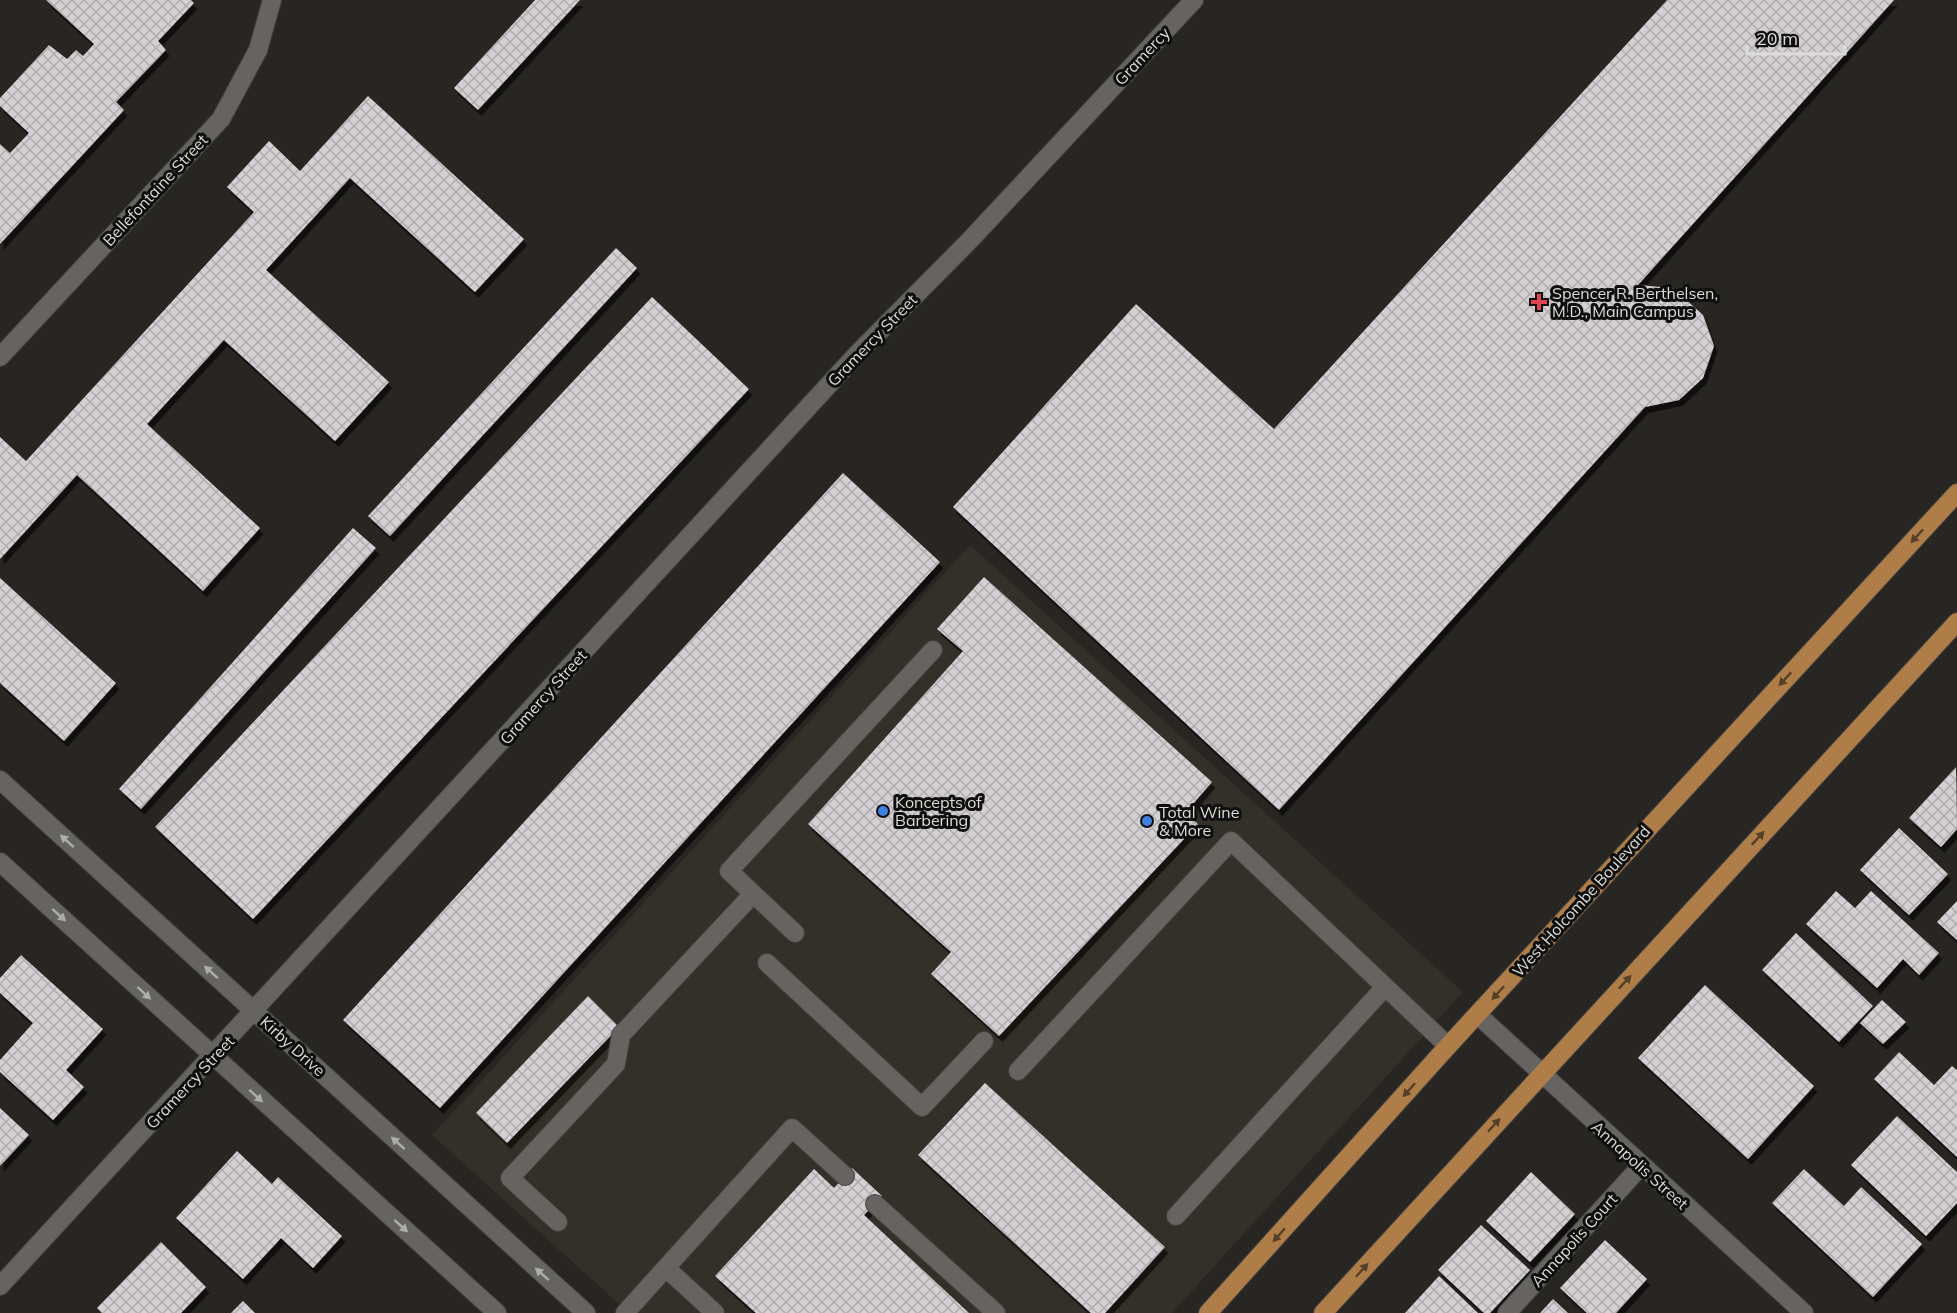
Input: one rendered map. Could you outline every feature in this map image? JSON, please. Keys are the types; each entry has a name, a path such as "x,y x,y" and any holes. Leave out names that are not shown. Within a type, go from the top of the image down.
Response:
{"main road":[{"name":"West Holcombe Boulevard","path":"1208,1313 1448,1046 1957,492"},
{"path":"1323,1313 1957,622"}],"street":[{"name":"Bellefontaine Street","path":"0,357 221,119 258,50 272,0"},
{"name":"Gramercy","path":"1091,113 1194,0"},
{"name":"Gramercy Street","path":"0,1286 850,361 1091,113"},
{"path":"795,933 729,871 933,650"},
{"name":"Kirby Drive","path":"0,780 586,1313"},
{"path":"1018,1071 1231,841 1448,1046"},
{"path":"0,862 497,1313"},
{"path":"558,1221 510,1178 616,1064 621,1035 753,894"},
{"path":"767,963 922,1107 984,1041"},
{"path":"1176,1216 1385,987"},
{"name":"Annapolis Street","path":"1478,1015 1540,1075 1804,1313"},
{"path":"625,1313 792,1128 844,1176"},
{"name":"Annapolis Court","path":"1507,1313 1641,1166"},
{"path":"875,1204 996,1313"},
{"path":"666,1268 715,1313"}],"shaded area":[{"path":"970,545 1463,992 1172,1313 629,1313 432,1135"}],"building":[{"path":"46,0 191,0 194,3 158,41 166,50 116,102 124,110 0,244 0,144 10,153 29,133 0,106 0,98 49,45 67,59 76,50 83,56 94,44"},
{"path":"535,0 580,0 478,110 454,88"},
{"path":"1667,0 1894,0 1638,285 1673,288 1703,315 1714,346 1703,378 1679,400 1645,407 1279,810 953,507 1136,304 1274,429"},
{"path":"368,96 524,239 475,292 350,178 266,270 389,382 335,441 224,340 147,424 260,528 203,591 77,475 0,559 0,437 26,461 254,212 227,187 269,141 300,171"},
{"path":"616,248 637,268 390,536 368,516"},
{"path":"652,297 749,389 253,919 155,827"},
{"path":"843,473 940,562 440,1108 343,1020"},
{"path":"353,528 376,548 141,809 119,789"},
{"path":"984,577 1212,782 1185,813 1198,824 999,1036 931,974 951,952 808,824 963,651 937,629"},
{"path":"0,578 116,683 64,741 0,683"},
{"path":"1956,767 1957,829 1941,847 1909,818"},
{"path":"1899,828 1948,874 1909,915 1860,870"},
{"path":"1836,891 1855,908 1871,891 1939,953 1919,975 1903,959 1877,988 1806,924"},
{"path":"1957,901 1957,940 1937,922"},
{"path":"1796,933 1873,1006 1839,1042 1762,970"},
{"path":"21,955 103,1029 66,1070 84,1087 53,1120 0,1072 0,1060 33,1023 0,993 0,978"},
{"path":"1705,985 1814,1086 1748,1159 1638,1058"},
{"path":"588,996 619,1027 507,1143 476,1113"},
{"path":"1882,1000 1906,1022 1883,1044 1860,1023"},
{"path":"1899,1052 1934,1085 1952,1066 1957,1070 1957,1157 1874,1079"},
{"path":"985,1083 1165,1247 1105,1313 1091,1313 918,1155"},
{"path":"0,1108 29,1135 0,1166"},
{"path":"1897,1116 1957,1172 1957,1203 1926,1236 1851,1165"},
{"path":"237,1151 272,1184 278,1177 342,1236 313,1268 281,1238 243,1279 176,1218"},
{"path":"852,1168 882,1196 864,1215 969,1313 756,1313 715,1276 814,1169 834,1188"},
{"path":"1804,1169 1844,1206 1861,1187 1922,1244 1873,1297 1772,1203"},
{"path":"1531,1172 1575,1214 1530,1262 1486,1221"},
{"path":"1481,1225 1530,1270 1490,1313 1484,1313 1438,1270"},
{"path":"1605,1240 1647,1279 1616,1313 1587,1313 1560,1288"},
{"path":"161,1242 206,1287 181,1313 102,1313 97,1308"},
{"path":"1439,1276 1478,1313 1405,1313"},
{"path":"1553,1299 1568,1313 1540,1313"},
{"path":"243,1301 255,1313 231,1313"}],"place":[{"name":"Spencer R. Berthelsen, M.D., Main Campus","path":"1539,302"},
{"name":"Koncepts of Barbering","path":"883,811"},
{"name":"Total Wine & More","path":"1147,821"}]}
